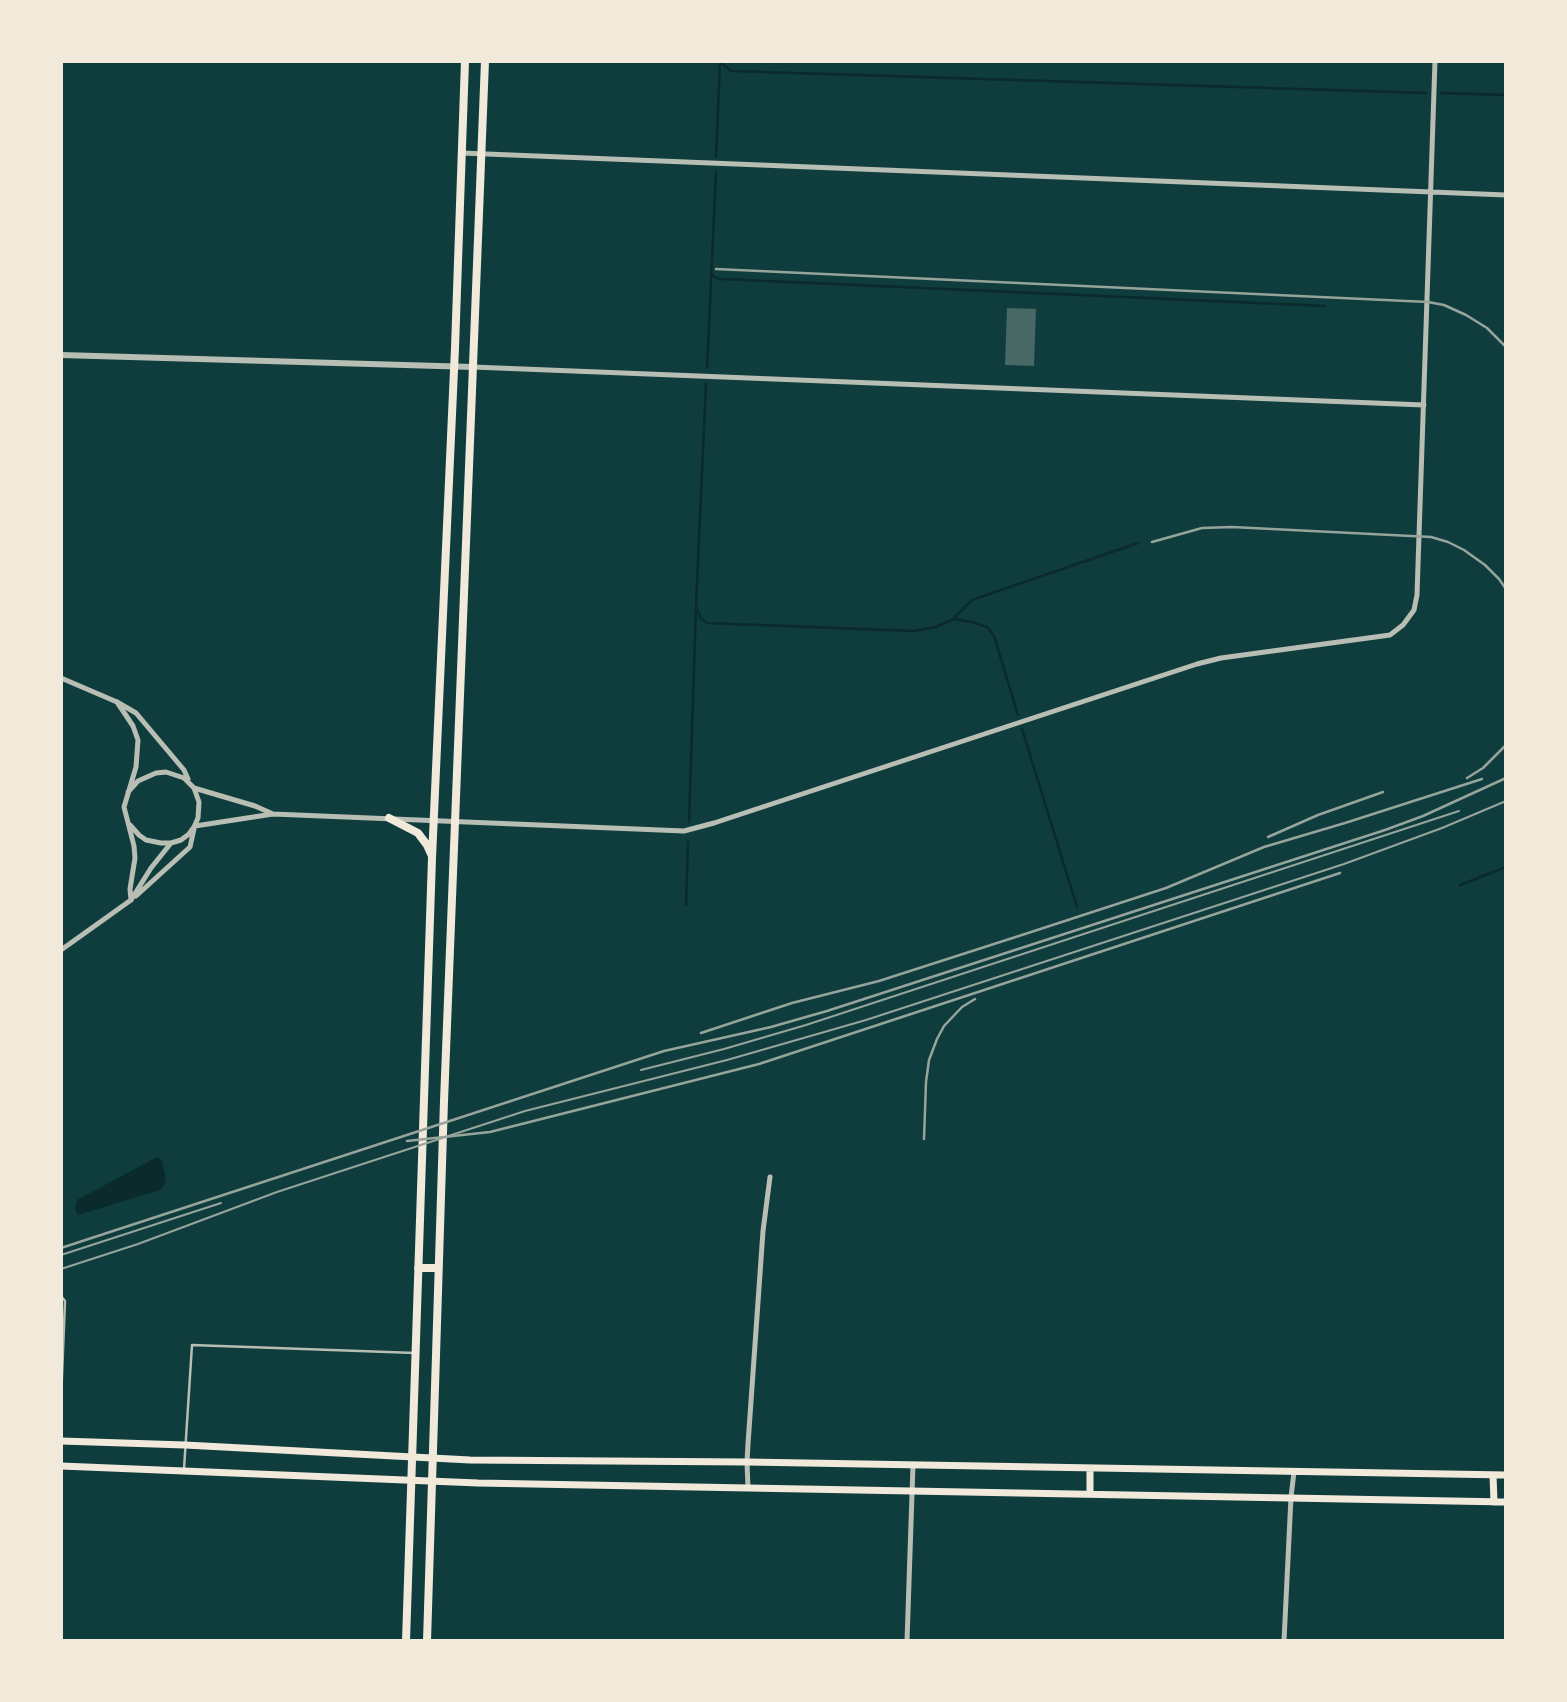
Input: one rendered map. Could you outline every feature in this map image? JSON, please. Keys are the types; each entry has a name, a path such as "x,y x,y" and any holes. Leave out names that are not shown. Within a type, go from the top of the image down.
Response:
{"main road":[{"path":"406,1641 432,858 465,61"},
{"path":"427,1641 454,821 485,61"},
{"path":"444,594 463,595"},
{"path":"389,818 418,833 432,858"},
{"path":"428,1002 448,1002"},
{"path":"418,1268 438,1268"},
{"path":"61,1441 433,1458 1506,1475"},
{"path":"61,1466 478,1483 1506,1502"},
{"path":"1090,1468 1090,1494"},
{"path":"1493,1475 1494,1502"}],"street":[{"path":"128,822 139,835 161,844 181,840 195,826 272,814 684,831 1197,664 1221,658 1390,635 1403,625 1414,610 1417,595 1435,61"},
{"path":"462,153 1506,195"},
{"path":"61,355 472,367 1424,405"},
{"path":"61,678 136,713 184,770 199,802 190,847 131,900 61,950"},
{"path":"117,702 138,740 136,767 124,807 135,858 131,900"},
{"path":"128,792 138,781 156,773 176,774 189,782"},
{"path":"194,788 255,806 272,814"},
{"path":"131,900 152,867 172,843"},
{"path":"748,1488 747,1462 769,1177"},
{"path":"906,1641 914,1465"},
{"path":"1283,1641 1294,1472"}],"lane":[{"path":"61,1296 65,1301 61,1401"},
{"path":"184,1472 192,1345 416,1353"}],"water":[{"path":"157,1157 162,1160 166,1179 160,1190 78,1215 75,1208 77,1200"}],"building":[{"path":"1007,308 1036,309 1034,366 1005,365"}],"waterway":[{"path":"720,62 731,71 1426,93"},
{"path":"716,157 720,63"},
{"path":"1441,93 1506,95"},
{"path":"707,368 716,172"},
{"path":"711,274 722,279 1325,306"},
{"path":"689,822 706,384"},
{"path":"955,617 972,600 1138,543"},
{"path":"697,609 701,619 708,623 914,631 936,627 954,619 972,622 987,627 994,636 1018,715"},
{"path":"1022,729 1077,907"},
{"path":"686,905 688,842"},
{"path":"1460,885 1506,867"}],"tram line":[{"path":"61,1269 138,1244 277,1192 525,1111 727,1060 866,1020 1344,864 1506,801"},
{"path":"641,1070 806,1025 1459,811"},
{"path":"61,1255 221,1203"}],"railway":[{"path":"716,269 1428,302 1444,305 1466,315 1487,328 1506,347"},
{"path":"1152,542 1202,528 1232,527 1431,537 1464,550 1485,565 1506,589"},
{"path":"1467,778 1483,768 1506,745"},
{"path":"61,1248 664,1051 771,1027 827,1011 1385,830 1423,816 1506,778"},
{"path":"701,1033 792,1003 879,981 1025,934 1166,888 1264,847 1482,779"},
{"path":"1268,837 1318,815 1383,792"},
{"path":"407,1141 490,1132 759,1064 1340,873"},
{"path":"924,1139 929,1060 944,1026 962,1007 975,999"}]}
